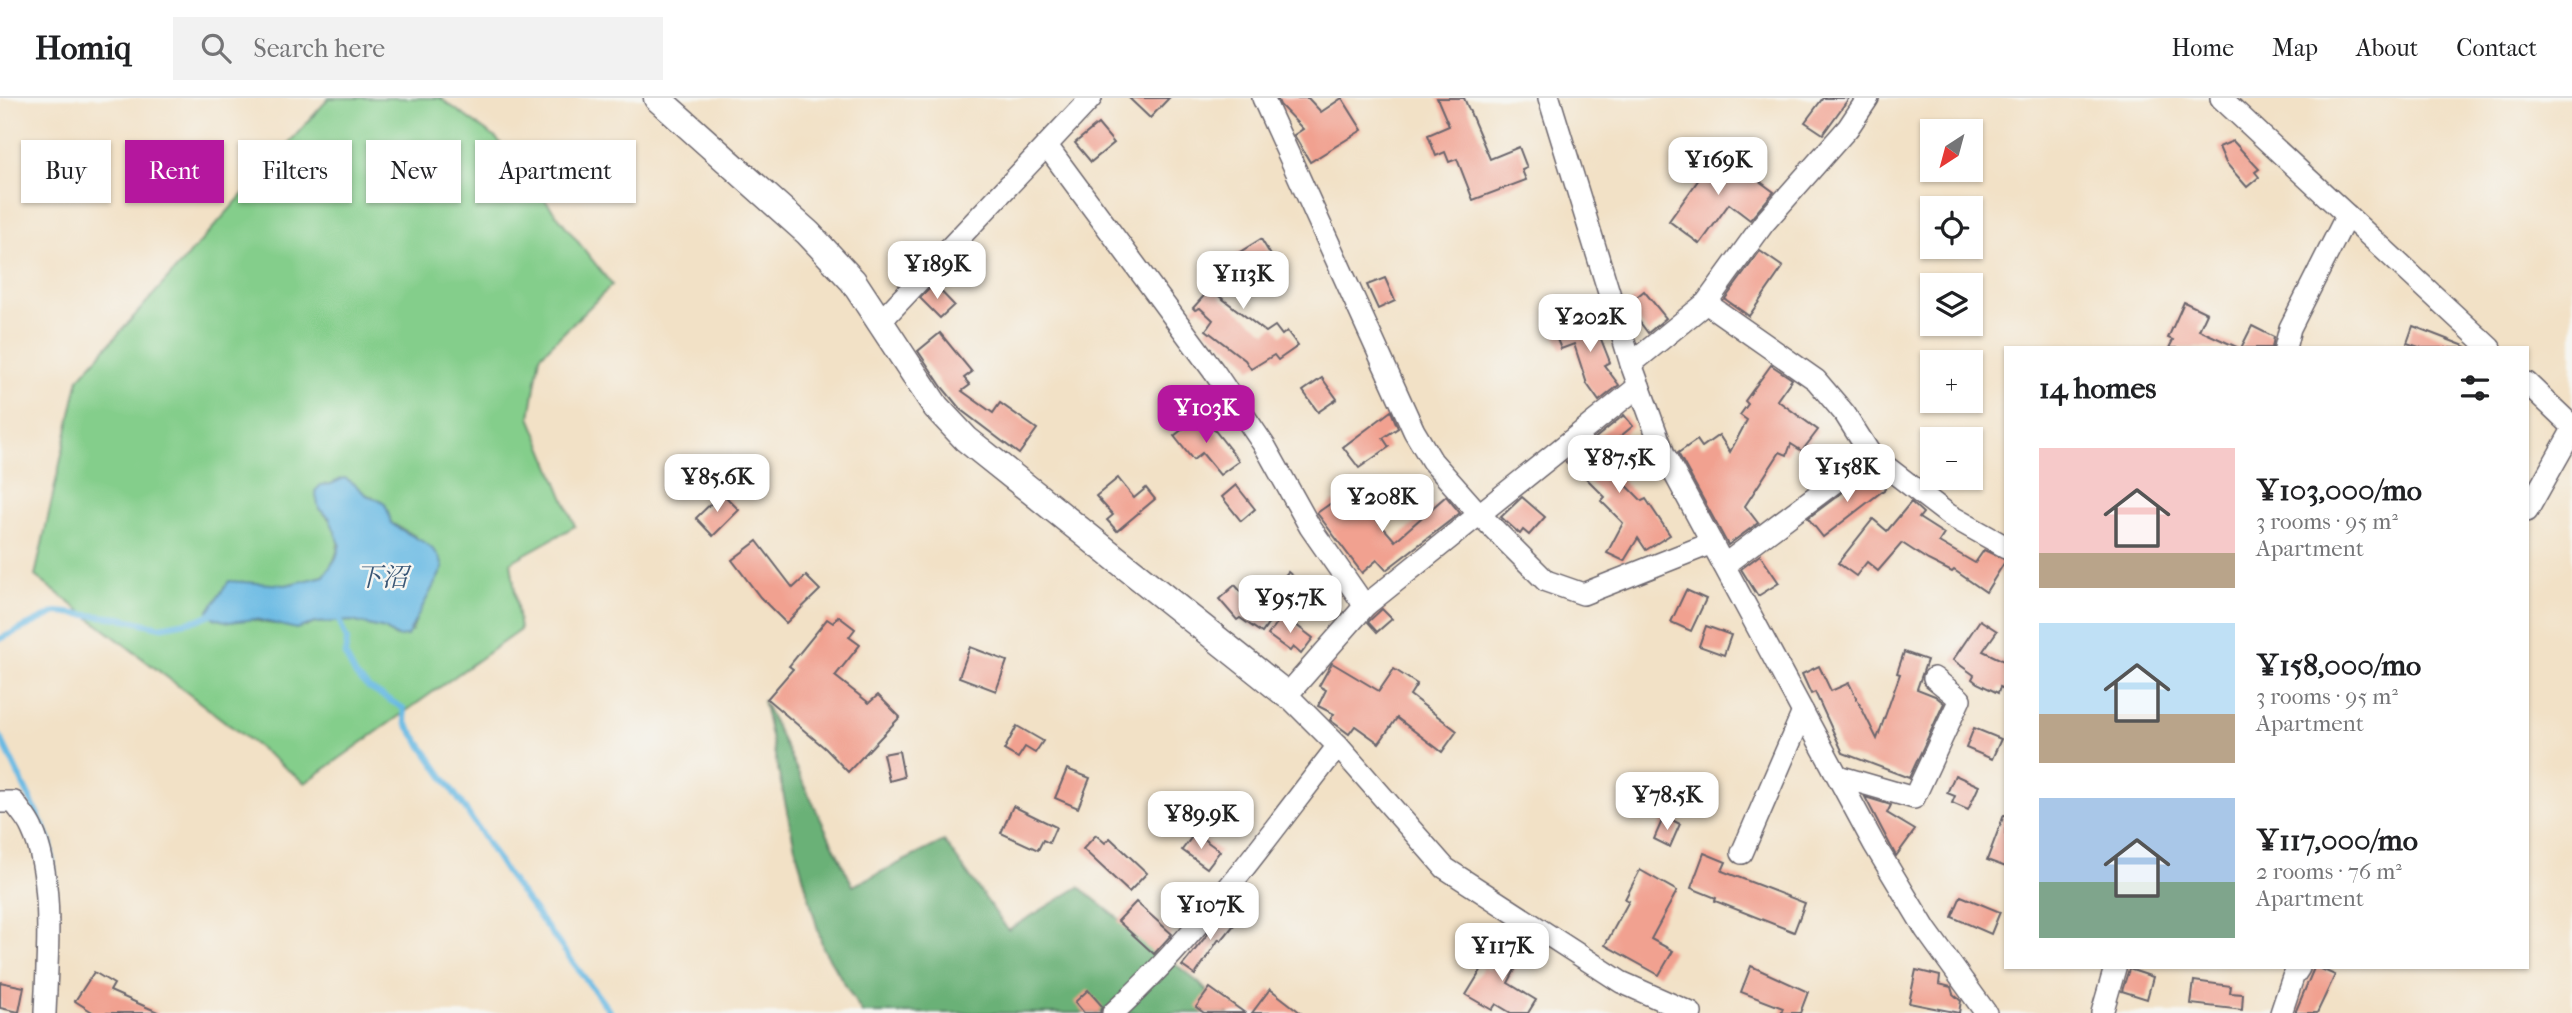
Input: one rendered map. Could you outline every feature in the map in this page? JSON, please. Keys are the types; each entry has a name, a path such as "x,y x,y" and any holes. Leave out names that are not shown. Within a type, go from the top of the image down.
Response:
{"street":[{"path":"657,98 808,233 853,281 936,407 966,439 1287,695 1338,746 1445,868 1622,982 1691,1013"},
{"path":"880,322 1091,98"},
{"path":"1263,98 1414,430 1432,461 1479,514 1546,581 1583,594 1712,543"},
{"path":"1549,98 1631,364 1664,454 1874,844 1926,930 1986,1013"},
{"path":"1631,364 1706,303 1764,223 1848,128 1868,98"},
{"path":"2221,98 2488,346"},
{"path":"1047,146 1215,373 1266,448 1310,527 1365,606"},
{"path":"2286,346 2290,328 2347,215"},
{"path":"1706,303 1816,380 1845,414 1871,455 1949,515 2004,546"},
{"path":"2529,385 2572,428 2535,481 2529,504"},
{"path":"1287,695 1365,606 1639,386"},
{"path":"1724,565 1871,455"},
{"path":"1838,776 1914,798 1960,699 1934,678"},
{"path":"1742,853 1803,712"},
{"path":"1113,1013 1151,979 1242,869 1338,746"},
{"path":"0,802 14,802 32,828 44,867 47,946 45,1013"},
{"path":"2102,1013 2115,969"},
{"path":"2281,1013 2293,977 2299,969"}],"green space":[{"path":"329,98 440,98 498,140 475,140 475,203 547,203 612,285 540,356 530,417 575,526 511,562 520,630 305,783 35,576 79,378 238,200 238,203 352,203 352,140 292,140","holes":["344,478 383,502 391,523 415,536 443,568 417,616 412,631 396,637 385,629 352,621 315,623 306,627 250,619 229,622 225,620 271,585 286,585 324,576 335,559 338,541 333,525 319,509 321,485"]},
{"path":"763,700 853,886 944,841 1008,930 1079,887 1199,983 1228,1013 862,1013 823,948 794,843"}],"water":[{"name":"下沼","path":"344,478 368,496 383,502 391,523 429,546 440,559 443,568 407,636 397,637 385,629 352,621 315,623 296,629 256,619 229,622 214,618 208,612 229,581 286,585 324,576 336,558 340,544 329,517 319,509 315,491 321,485"}],"building":[{"path":"1129,98 1169,98 1150,118"},
{"path":"1277,98 1308,98 1321,112 1342,98 1362,130 1310,162 1294,135 1303,129 1280,105"},
{"path":"1437,98 1464,98 1490,159 1519,147 1527,168 1522,170 1526,180 1473,200 1457,159 1449,162 1445,152 1436,156 1428,135 1449,126"},
{"path":"1823,98 1849,98 1823,134 1805,122"},
{"path":"1098,124 1114,143 1091,162 1075,143"},
{"path":"2233,141 2259,169 2255,172 2259,177 2247,187 2226,163 2219,147"},
{"path":"1698,161 1722,161 1732,168 1736,164 1774,192 1750,220 1729,204 1700,244 1669,221 1699,179 1689,172"},
{"path":"1261,239 1275,262 1219,296 1266,332 1275,326 1282,335 1287,331 1298,346 1278,360 1274,355 1251,369 1245,360 1206,330 1213,320 1200,308 1193,308 1220,278 1214,268"},
{"path":"1760,251 1783,267 1749,316 1725,299"},
{"path":"1385,278 1395,301 1378,309 1367,285"},
{"path":"934,284 954,305 940,318 920,298"},
{"path":"1644,291 1666,318 1648,333 1627,305"},
{"path":"2184,302 2207,313 2199,330 2235,346 2170,346 2173,340 2168,338"},
{"path":"1602,314 1607,331 1599,334 1610,362 1604,365 1619,385 1599,401 1587,384 1574,344 1561,349 1554,332"},
{"path":"2252,326 2274,337 2272,346 2242,346"},
{"path":"2413,326 2464,346 2416,346 2407,343"},
{"path":"940,333 972,372 964,378 970,385 962,391 993,413 1000,403 1037,429 1019,454 961,410 918,351"},
{"path":"1771,365 1792,379 1777,400 1818,430 1802,451 1791,444 1787,455 1780,452 1745,506 1758,523 1728,545 1678,453 1697,440 1702,447 1719,435 1730,452 1747,420 1740,415 1748,404 1745,401"},
{"path":"1322,378 1337,399 1318,412 1303,391"},
{"path":"1391,411 1398,428 1383,438 1389,447 1359,468 1343,447"},
{"path":"1202,414 1239,461 1220,475 1202,453 1193,460 1174,436"},
{"path":"1624,415 1633,426 1599,457 1642,501 1646,499 1670,535 1646,550 1638,538 1624,561 1607,553 1623,523 1601,501 1605,497 1579,471 1576,474 1566,462"},
{"path":"1871,471 1885,489 1823,537 1808,518"},
{"path":"1118,478 1134,498 1146,488 1155,499 1117,531 1107,520 1113,515 1096,496"},
{"path":"1236,485 1255,509 1241,521 1222,497"},
{"path":"722,493 739,510 713,536 696,518"},
{"path":"1446,496 1460,513 1386,570 1377,560 1362,573 1317,513 1334,501 1348,519 1365,506 1395,541"},
{"path":"1522,497 1545,517 1529,535 1523,530 1520,534 1501,517"},
{"path":"1911,502 1923,513 1919,518 1944,534 1939,542 1975,563 1984,550 2004,559 2004,563 1986,592 1954,570 1952,572 1928,560 1902,543 1878,571 1867,562 1856,576 1838,563 1873,519 1887,531"},
{"path":"757,541 793,588 806,576 820,590 786,623 760,597 732,560"},
{"path":"1760,555 1779,583 1758,596 1741,569"},
{"path":"1288,572 1301,583 1290,595 1277,585"},
{"path":"1235,585 1257,610 1271,620 1262,633 1240,618 1237,620 1219,599"},
{"path":"1686,590 1706,599 1691,631 1671,622"},
{"path":"1382,609 1392,619 1377,632 1368,622"},
{"path":"1283,615 1313,638 1301,654 1293,647 1290,651 1268,635"},
{"path":"838,616 855,629 849,637 860,645 835,676 869,703 878,695 900,717 848,772 826,749 767,699 793,669 789,666 827,619 833,623"},
{"path":"1980,620 1997,631 1983,651 2004,661 2004,689 2000,687 1998,693 1977,683 1972,679 1974,675 1953,660"},
{"path":"1706,626 1731,635 1724,655 1699,646"},
{"path":"970,647 1007,661 996,691 959,677"},
{"path":"1904,652 1927,660 1917,689 1944,703 1909,778 1843,753 1815,692 1811,694 1802,674 1819,666 1831,691 1849,683 1877,739 1900,674 1897,673"},
{"path":"1332,663 1379,691 1394,669 1417,684 1410,695 1457,731 1442,752 1397,718 1379,743 1355,726 1349,734 1330,720 1334,714 1318,706 1326,690 1319,686"},
{"path":"1017,726 1043,741 1035,753 1025,747 1018,758 1004,750"},
{"path":"1974,728 2001,739 1992,759 1966,748"},
{"path":"899,751 904,777 889,781 883,754"},
{"path":"1067,769 1090,778 1078,808 1055,798"},
{"path":"1955,775 1979,786 1968,810 1952,803 1955,796 1947,793"},
{"path":"1865,797 1891,805 1887,813 1915,830 1896,856"},
{"path":"1013,806 1056,827 1049,843 1043,840 1038,850 1001,833"},
{"path":"2004,815 2004,866 1987,860"},
{"path":"1664,816 1680,824 1670,847 1654,839"},
{"path":"1195,833 1220,851 1207,868 1182,850"},
{"path":"1096,835 1105,843 1110,838 1147,873 1129,892 1083,849"},
{"path":"1704,853 1726,862 1722,871 1805,903 1794,932 1715,901 1716,898 1691,888"},
{"path":"1640,870 1677,891 1651,939 1673,951 1659,975 1605,945 1629,901 1625,899"},
{"path":"1961,896 2000,912 1991,934 1952,917"},
{"path":"1136,902 1172,934 1154,954 1118,921"},
{"path":"1227,910 1238,920 1221,941 1219,939 1195,975 1182,966"},
{"path":"1504,940 1525,951 1508,983 1536,1000 1528,1013 1511,1013 1496,1004 1492,1010 1466,995 1483,967 1489,970"},
{"path":"1751,966 1808,992 1800,1013 1781,1013 1783,1008 1741,992"},
{"path":"2129,969 2153,977 2147,999 2122,991"},
{"path":"2314,969 2335,975 2317,1013 2295,1013"},
{"path":"1916,970 1940,976 1939,984 1951,987 1953,994 1961,1001 1959,1013 1909,1003"},
{"path":"94,972 114,984 110,991 160,1013 94,1013 75,1001"},
{"path":"2194,981 2231,986 2230,993 2243,994 2242,1010 2191,1004"},
{"path":"0,982 24,987 19,1012 0,1008"},
{"path":"1210,988 1245,1013 1204,1013 1196,1007"},
{"path":"1270,989 1301,1013 1252,1013"},
{"path":"1088,990 1102,1006 1100,1013 1084,1013 1075,1002"}],"waterway":[{"path":"0,639 56,612 120,618 160,627 197,620 218,611"},
{"path":"337,615 347,640 345,655 356,676 369,688 403,708 406,723 506,873 611,1013"},
{"path":"0,736 50,840 55,882"}]}
